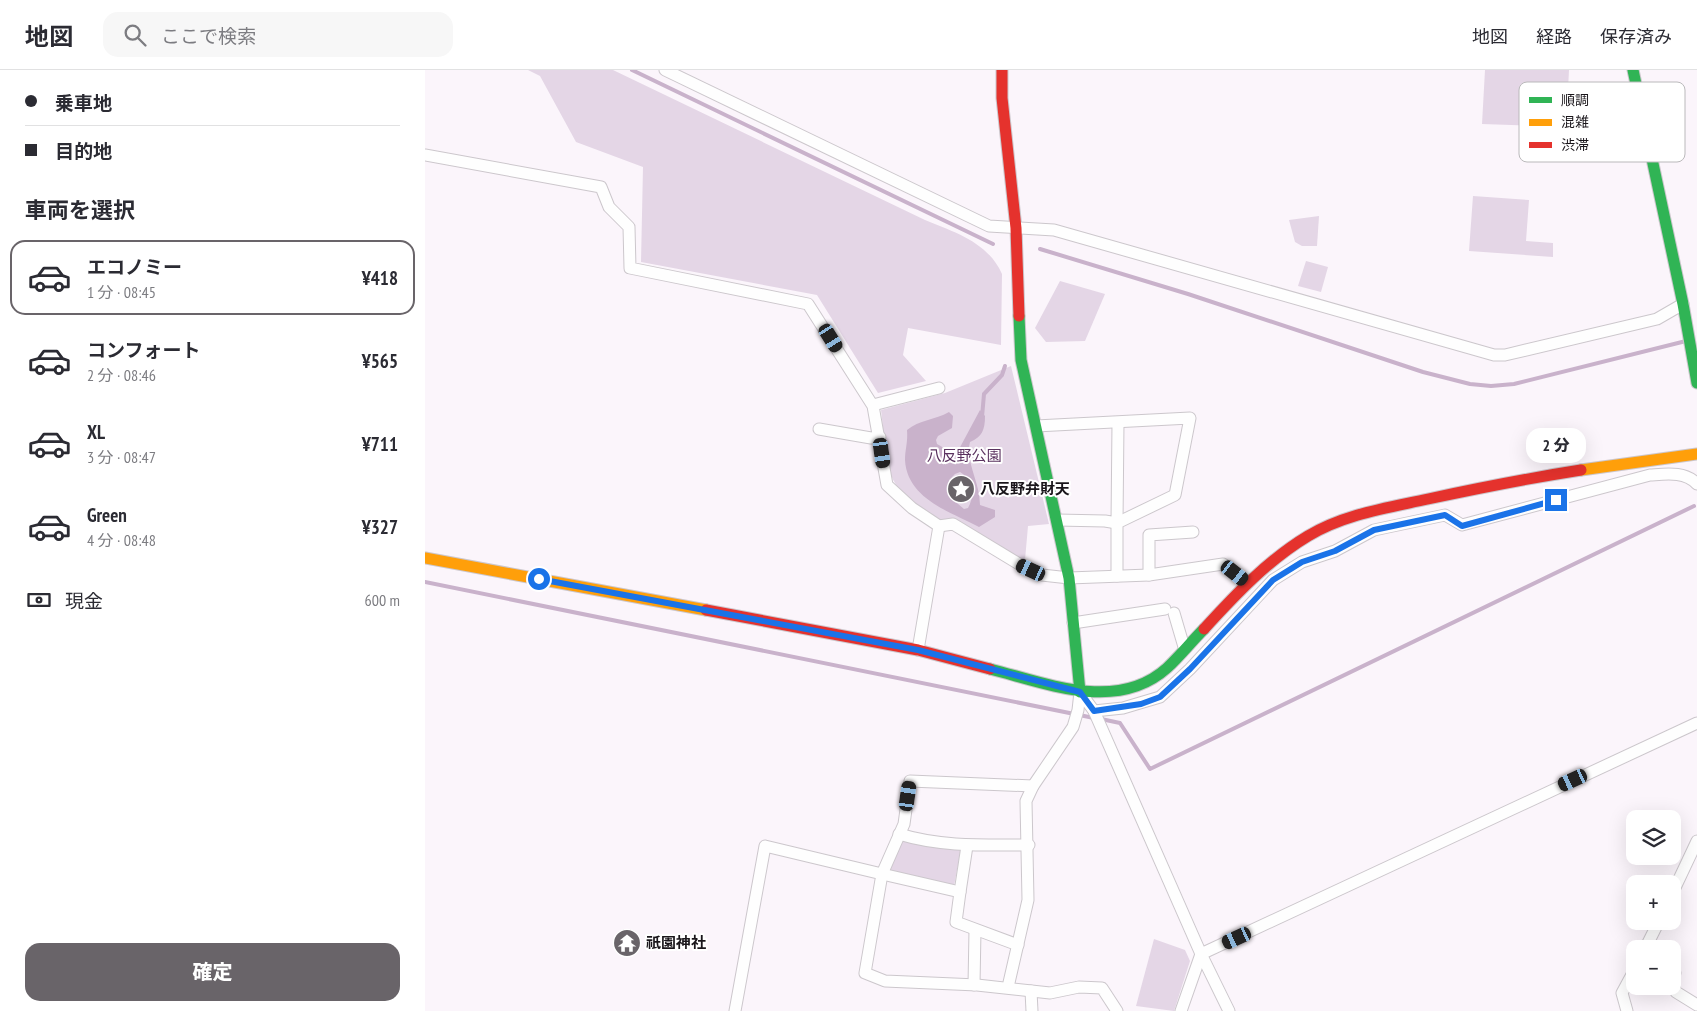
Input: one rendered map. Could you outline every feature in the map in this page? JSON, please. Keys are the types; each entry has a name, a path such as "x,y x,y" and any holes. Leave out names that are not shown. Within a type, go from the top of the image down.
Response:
{"street":[{"path":"665,70 989,226 1054,230 1493,355 1505,355 1657,319 1683,304"},
{"path":"1002,70 1002,98 1016,228 1021,360 1069,578 1080,692 1078,710 1073,727 1033,786 1026,801 1029,845 1028,900 1008,988"},
{"path":"425,155 601,187 609,207 629,227 630,268 807,304 873,405 887,485 911,508 939,526 953,524 1019,564 1042,575 1069,578 1149,575 1223,564 1247,582"},
{"path":"1653,162 1683,304 1697,383"},
{"path":"873,405 939,388"},
{"path":"1036,426 1190,418 1175,495 1117,524 1105,521 1057,520"},
{"path":"1117,423 1117,576"},
{"path":"819,429 871,438 880,437"},
{"path":"425,558 918,650 1080,692 1118,691 1145,683 1165,669 1247,582 1308,536 1354,516 1514,481 1632,461 1697,454"},
{"path":"1094,711 1141,704 1160,697 1190,669 1273,580 1302,562 1335,551 1374,530 1445,515 1462,526 1650,475 1675,474 1692,478 1697,484"},
{"path":"918,650 939,526"},
{"path":"1149,575 1149,535 1193,532"},
{"path":"1073,624 1169,611 1184,647"},
{"path":"1080,692 1094,711 1201,954 1229,1011"},
{"path":"1181,1011 1201,954 1697,722"},
{"path":"1033,786 910,782 905,824 882,874 865,973 885,981 974,984 1050,993 1079,987 1102,988 1117,1011"},
{"path":"899,834 920,840 967,846 1029,845"},
{"path":"735,1011 765,846 960,892"},
{"path":"967,846 956,922 1018,945"},
{"path":"1681,876 1696,847"},
{"path":"974,984 975,930"},
{"path":"1626,986 1622,993 1627,1011"},
{"path":"1031,990 1032,1011"},
{"path":"1680,995 1697,1005"}],"green space":[{"path":"528,70 613,70 969,240 988,254 1002,274 1001,345 908,328 903,355 926,381 878,393 817,295 641,262 643,167 576,142 540,76"},
{"path":"1485,70 1569,70 1568,82 1519,82 1519,125 1482,124"},
{"path":"1473,196 1529,200 1526,241 1553,243 1553,257 1469,251"},
{"path":"1319,216 1317,246 1302,246 1295,242 1289,220"},
{"path":"1306,261 1328,267 1321,292 1298,286"},
{"path":"1060,281 1105,294 1085,341 1046,342 1035,328"},
{"name":"八反野公園","path":"1011,366 1049,524 1028,526 1025,560 949,526 913,503 900,489 888,468 881,410 945,393"},
{"path":"902,838 961,849 954,886 885,872"},
{"path":"1154,939 1185,950 1190,961 1174,1011 1136,1006"}],"shaded area":[{"path":"980,410 985,416 984,425 980,435 970,442 969,457 978,488 980,505 995,510 995,517 979,527 932,502 913,485 905,460 907,430 917,424 949,412 953,416 952,428 938,436 936,440 937,444 951,452 958,451","holes":["960,472 971,483 972,498 968,508 964,509 951,498 949,480"]}],"waterway":[{"path":"632,70 993,244"},
{"path":"1040,249 1188,294 1423,372 1470,384 1491,386 1514,384 1686,341"},
{"path":"982,417 984,394 1002,375 1005,366"},
{"path":"1101,719 1120,723 1150,769 1694,506"},
{"path":"425,582 1094,718"}],"traffic: fast":[{"path":"1633,70 1636,82"},
{"path":"1653,162 1683,304 1697,383"},
{"path":"1019,316 1021,360 1069,578 1080,692"},
{"path":"990,669 1057,687 1081,691 1104,692 1126,689 1147,682 1167,668 1204,629"}],"traffic: slow":[{"path":"1581,470 1697,454"},
{"path":"425,558 706,610"}],"traffic: jam":[{"path":"1002,70 1002,98 1016,228 1019,316"},
{"path":"1204,629 1266,567 1293,545 1322,528 1351,517 1397,505 1581,470"},
{"path":"706,610 918,650 990,669"}],"place":[{"name":"八反野弁財天","path":"961,489"},
{"name":"祇園神社","path":"627,943"}],"route":[{"path":"539,579 918,650 1080,692 1094,711 1123,708 1160,697 1190,669 1273,580 1302,562 1335,551 1374,530 1445,515 1462,526 1556,500"}]}
